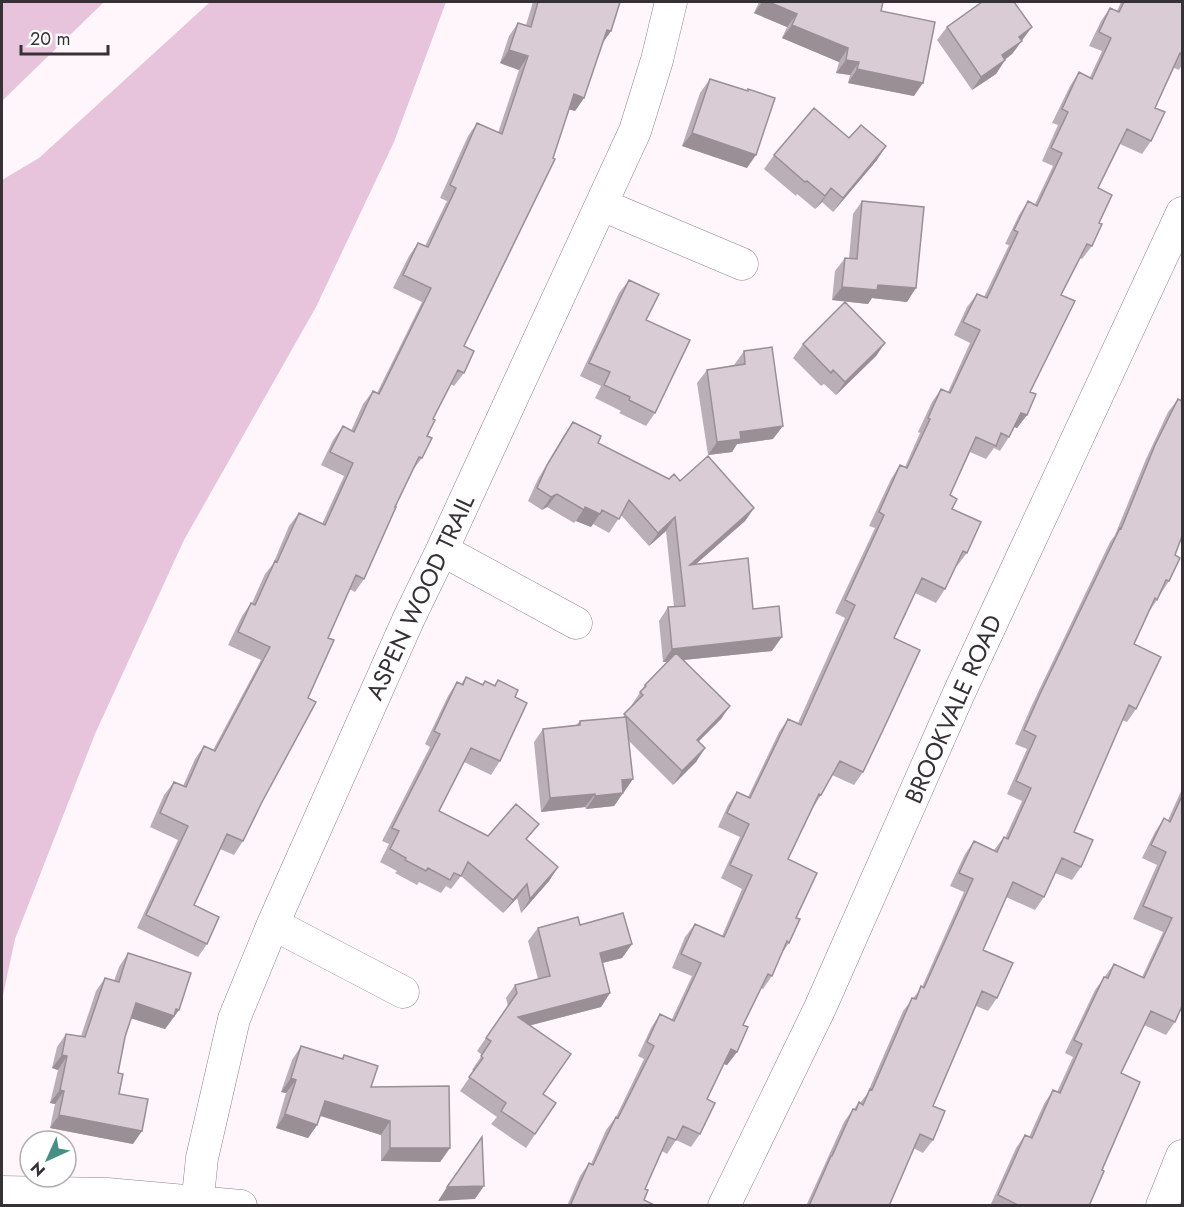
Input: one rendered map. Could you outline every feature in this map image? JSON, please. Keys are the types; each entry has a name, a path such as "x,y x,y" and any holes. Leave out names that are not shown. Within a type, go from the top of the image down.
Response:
{"street":[{"name":"ASPEN WOOD TRAIL","path":"197,1203 202,1158 234,1019 273,924 409,618 635,131 657,60 671,2"},
{"path":"602,205 742,264"},
{"name":"BROOKVALE ROAD","path":"724,1206 820,1008 959,693 1182,213"},
{"path":"442,550 576,624"},
{"path":"273,924 403,992"},
{"path":"1162,1206 1182,1156"},
{"path":"2,1192 107,1194 241,1206"}],"shaded area":[{"path":"2,2 104,2 2,101"},
{"path":"210,2 446,2 394,142 316,307 184,540 95,734 15,939 2,1000 2,180 39,158"}],"building":[{"path":"538,2 620,2 611,31 607,30 584,98 574,94 553,158 555,159 464,346 474,351 464,373 458,370 433,419 435,420 427,436 432,438 422,458 419,457 364,579 356,575 328,638 334,640 308,698 316,702 243,841 227,834 194,905 219,917 207,944 146,915 188,826 160,813 174,782 186,787 204,746 215,751 270,647 238,632 251,603 255,605 299,513 325,525 353,463 330,452 343,426 354,432 373,391 379,394 431,288 403,275 418,243 428,247 456,188 450,185 477,123 502,134 528,56 509,50 518,23 531,27"},
{"path":"769,2 883,2 881,11 935,22 923,83 857,69 859,62 846,60 848,48 792,25 797,14"},
{"path":"982,2 1014,2 1032,27 1019,37 1022,41 1002,55 1005,60 981,77 947,27"},
{"path":"1124,2 1182,2 1182,54 1180,53 1155,108 1165,112 1151,141 1127,129 1098,188 1112,195 1099,223 1102,224 1092,246 1087,244 1061,295 1075,301 1030,392 1036,394 1027,415 1021,413 1009,437 1001,433 996,446 976,437 950,495 957,499 952,509 981,522 967,553 963,551 945,589 922,578 894,638 920,650 884,728 863,772 840,761 821,795 819,794 788,859 817,873 796,918 800,919 789,943 787,941 772,976 768,974 743,1025 748,1027 737,1052 731,1049 707,1099 715,1103 700,1134 683,1126 676,1140 668,1137 645,1189 648,1190 644,1200 656,1206 570,1206 589,1163 593,1165 654,1046 647,1042 660,1014 674,1021 701,963 681,954 695,924 724,937 752,875 730,865 749,824 727,813 737,792 750,798 788,719 801,725 855,605 845,600 884,515 879,512 900,465 907,468 941,389 950,393 980,330 963,322 977,294 987,298 1018,232 1014,230 1028,201 1037,206 1062,153 1051,148 1068,112 1062,109 1079,72 1092,79 1111,38 1099,32 1110,8 1119,12"},
{"path":"710,79 775,98 756,155 692,133"},
{"path":"814,108 849,138 861,125 886,146 843,198 831,188 825,196 774,155"},
{"path":"862,201 924,207 916,288 878,285 877,290 842,287 845,258 857,259"},
{"path":"629,280 659,294 646,320 690,340 655,413 629,400 630,397 604,385 610,372 589,363"},
{"path":"845,302 885,343 845,382 833,370 831,373 803,344"},
{"path":"772,347 783,426 740,432 741,439 717,442 707,370 745,364 744,351"},
{"path":"1178,399 1182,401 1182,536 1175,555 1180,558 1169,581 1166,580 1157,600 1155,598 1134,644 1161,657 1136,709 1129,705 1074,832 1093,840 1081,867 1062,858 1044,897 1013,882 983,950 1013,963 997,998 982,991 933,1106 945,1111 933,1140 920,1134 889,1206 809,1206 853,1109 856,1110 859,1102 863,1105 870,1089 872,1090 912,998 916,999 921,986 924,988 973,879 959,873 974,841 997,852 1004,837 1008,839 1031,788 1016,781 1036,736 1024,730 1121,529 1155,445"},
{"path":"573,422 601,436 598,443 669,479 674,474 680,481 708,456 754,508 690,565 748,558 753,609 779,606 782,637 672,649 668,607 685,606 675,517 658,533 629,500 619,519 602,510 600,514 585,507 584,510 557,494 551,497 537,488 547,465"},
{"path":"676,653 730,706 697,740 705,748 682,771 624,714 643,695 640,692 645,685"},
{"path":"466,677 483,685 485,681 495,686 498,680 518,690 515,697 527,703 500,761 471,748 439,811 488,836 516,804 539,824 526,839 558,867 530,899 527,884 513,900 468,862 461,876 454,873 450,880 428,868 426,871 390,849 399,831 392,828 440,734 434,731 457,682 463,685"},
{"path":"626,717 633,779 622,780 623,793 550,798 543,729 580,725 580,721"},
{"path":"1182,796 1182,1006 1175,1022 1151,1011 1121,1073 1140,1082 1089,1206 1020,1206 998,1195 1025,1135 1032,1138 1053,1090 1060,1093 1082,1044 1074,1040 1104,977 1108,978 1114,964 1144,978 1172,918 1143,906 1166,852 1151,845 1164,818 1170,822"},
{"path":"623,913 632,944 600,953 610,993 518,1017 571,1054 543,1094 556,1103 535,1134 501,1111 506,1103 469,1077 483,1058 481,1056 491,1041 486,1038 517,993 515,985 550,976 538,928 578,917 580,925"},
{"path":"128,953 191,973 179,1010 176,1009 174,1016 136,1003 125,1037 118,1073 123,1074 119,1094 148,1099 142,1131 59,1115 64,1091 60,1090 67,1056 62,1055 66,1034 85,1037 105,978 119,982"},
{"path":"301,1046 343,1059 344,1055 378,1066 371,1087 449,1086 450,1148 390,1148 390,1121 325,1101 317,1125 285,1114 296,1080 291,1078"},
{"path":"482,1137 484,1186 447,1187"}]}
